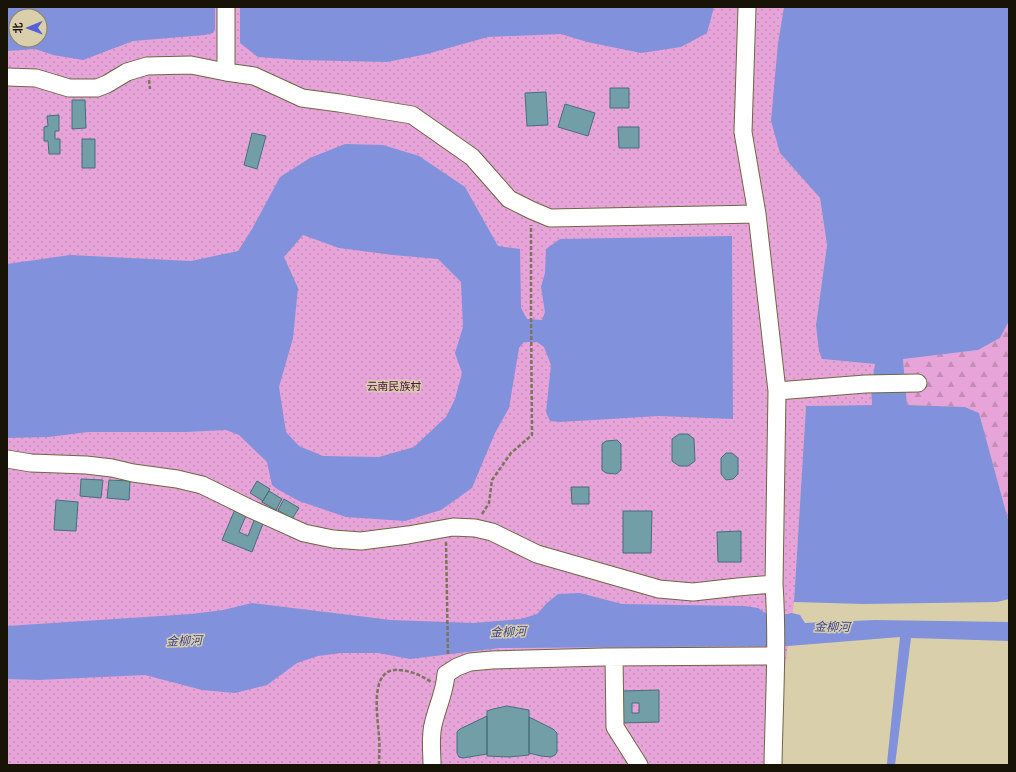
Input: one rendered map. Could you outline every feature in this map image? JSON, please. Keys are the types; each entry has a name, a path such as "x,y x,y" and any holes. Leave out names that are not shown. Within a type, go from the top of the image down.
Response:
{"street":[{"path":"226,7 226,72"},
{"path":"747,7 743,132 757,214 777,392 773,765"},
{"path":"7,77 36,78 69,88 98,88 108,84 127,72 147,66 191,65 254,76 302,98 412,115 472,157 509,199 550,218 757,214"},
{"path":"777,392 864,384 918,383"},
{"path":"7,459 31,463 86,465 112,468 133,473 177,479 202,485 253,510 304,532 333,539 361,540 408,535 453,527 475,528 492,532 537,554 659,589 693,592 774,584"},
{"path":"432,765 433,725 444,692 446,674 457,667 470,662 492,660 775,653"},
{"path":"614,657 615,727 639,765"}],"path":[{"path":"475,528 488,503 492,480 511,453 532,435 531,210"},
{"path":"446,528 448,657"},
{"path":"379,765 380,739 376,693 381,679 386,672 396,669 411,671 428,680 444,692"}],"green space":[{"name":"云南民族村","path":"7,7 784,7 778,43 780,153 820,198 827,245 816,325 822,359 875,364 871,387 872,405 806,406 794,602 785,667 769,669 768,765 7,765"},
{"path":"1009,321 1009,523 979,413 965,407 907,405 903,358 978,350 1000,338"}],"water":[{"path":"7,7 215,7 215,29 213,33 205,35 133,41 83,60 53,55 35,49 7,51"},
{"path":"240,7 714,7 707,33 681,47 641,53 587,42 561,34 488,37 427,54 387,62 299,60 258,57 240,43"},
{"path":"784,7 1009,7 1009,321 1000,338 978,350 903,359 907,405 965,407 979,413 1009,523 1009,599 997,602 864,604 794,602 806,406 872,405 871,387 875,364 822,359 819,351 816,325 827,245 820,198 780,153 771,121 778,43"},
{"path":"345,144 383,145 419,156 465,187 498,246 520,249 521,308 527,319 542,320 545,312 541,287 545,273 546,249 560,239 732,236 733,419 659,416 560,422 550,421 546,412 551,365 544,347 537,342 524,342 519,348 509,408 495,433 472,488 441,510 405,521 346,517 299,501 272,485 267,462 239,435 226,430 186,432 88,432 49,437 7,438 7,264 70,255 191,261 238,251 252,229 280,177 310,158","holes":["303,235 339,248 438,259 461,282 463,327 455,353 462,373 455,399 446,417 414,447 379,457 323,456 299,446 286,432 279,387 293,338 298,288 284,257"]},
{"name":"金柳河","path":"580,593 622,604 744,606 758,608 767,614 792,613 800,615 805,623 875,620 1009,622 1009,641 911,638 895,765 887,765 887,763 900,637 788,646 500,648 410,659 378,653 341,653 318,656 297,663 267,685 235,693 202,690 145,675 38,680 7,679 7,626 191,614 223,610 252,603 391,620 473,623 521,619 537,614 558,594"}],"building":[{"path":"610,88 629,88 629,108 610,108"},
{"path":"546,92 548,125 527,126 525,93"},
{"path":"72,100 85,100 86,128 72,129"},
{"path":"565,104 595,113 588,136 558,127"},
{"path":"59,115 59,131 55,131 55,139 60,139 60,154 49,154 48,141 44,141 44,127 48,126 47,116"},
{"path":"618,127 639,127 639,148 619,148"},
{"path":"252,133 266,136 257,169 244,165"},
{"path":"82,139 95,139 95,168 82,168"},
{"path":"679,434 688,434 694,439 695,461 688,466 679,466 672,461 672,439"},
{"path":"617,440 621,444 621,470 616,474 606,473 602,470 602,444 606,441"},
{"path":"726,453 732,453 738,458 738,474 733,479 726,480 721,474 721,458"},
{"path":"81,479 103,480 101,498 80,496"},
{"path":"109,480 130,481 129,500 107,498"},
{"path":"257,481 270,489 263,501 250,493"},
{"path":"571,487 589,487 589,504 572,504"},
{"path":"269,491 282,499 276,510 262,502"},
{"path":"284,499 299,508 292,519 278,510"},
{"path":"56,500 78,502 76,531 54,530"},
{"path":"236,507 248,511 239,532 248,536 255,518 264,521 252,552 222,540"},
{"path":"623,511 652,511 651,553 623,553"},
{"path":"741,531 741,562 718,562 717,532"},
{"path":"659,690 659,722 623,723 622,691","holes":["632,703 639,703 639,713 632,713"]},
{"path":"507,706 529,710 529,755 509,757 487,756 487,711"},
{"path":"487,716 487,754 463,758 459,757 457,753 457,732 460,729"},
{"path":"529,717 553,729 557,733 557,752 555,755 551,757 529,753"}]}
